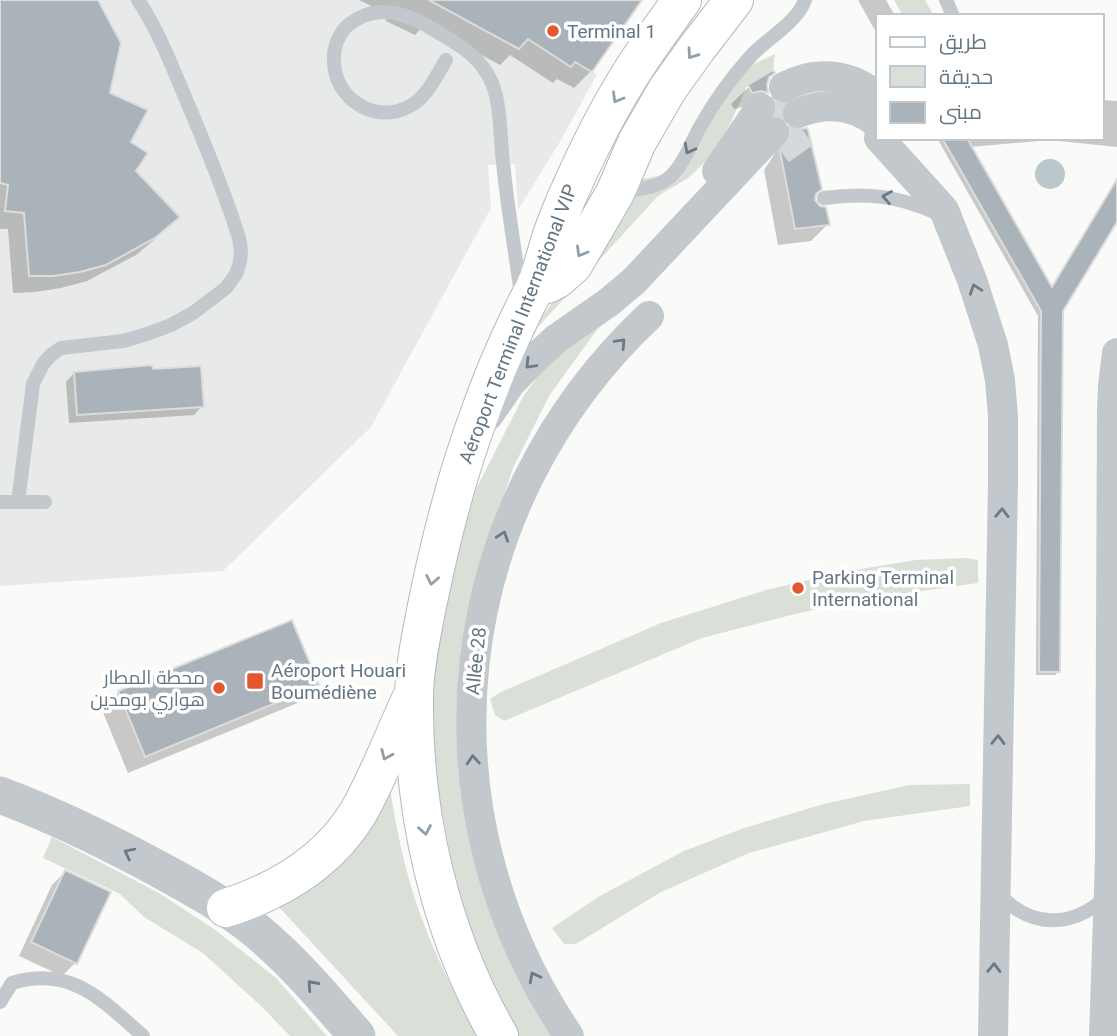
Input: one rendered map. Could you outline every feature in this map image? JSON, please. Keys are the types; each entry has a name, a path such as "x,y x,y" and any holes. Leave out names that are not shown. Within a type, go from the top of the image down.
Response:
{"main road":[{"name":"Aéroport Terminal International VIP","path":"499,1036 460,954 439,892 424,827 414,693 422,629 436,559 479,414 529,298 570,190 616,99 682,0"},
{"path":"529,298 573,265 615,193 637,142 667,90 734,0"},
{"path":"226,908 264,894 300,874 322,857 341,837 370,790 414,693"}],"street":[{"path":"796,108 793,82 813,76 852,80 876,96"},
{"path":"796,108 814,94 840,94 865,102 876,109"},
{"path":"796,108 841,106 869,116 876,122"},
{"path":"796,108 827,125 845,125 876,137"},
{"path":"462,466 475,437 510,384 556,339 634,281 770,128 656,257"},
{"path":"880,140 946,214"},
{"path":"891,140 946,214"},
{"path":"902,140 946,214 972,280 993,345 1000,380 1003,416 993,1036"},
{"name":"Allée 28","path":"569,1036 525,961 489,863 472,757 471,706 475,655 494,565 521,491 559,423 602,364 649,316"},
{"path":"1104,1036 1111,746 1112,386 1117,353"},
{"path":"0,795 117,847 226,908 285,956 357,1036"}],"lane":[{"path":"18,502 33,384 51,355 61,348 123,341 171,325 226,288 236,274 240,262 239,239 215,167 165,50 138,0"},
{"path":"615,193 653,186 669,178 681,163 724,90 751,56 797,15 806,0"},
{"path":"446,60 423,96 411,106 397,112 382,113 367,110 354,103 343,92 336,78 334,63 335,47 351,20 364,12 379,8 395,9 410,15 469,51 479,61 493,85 497,99 503,165 529,298"},
{"path":"824,198 854,194 878,195 946,214"},
{"path":"0,502 45,502"},
{"path":"995,889 1005,901 1018,910 1031,917 1046,920 1064,920 1080,915 1096,907 1108,895"},
{"path":"0,1002 12,983 38,978 64,980 91,992 143,1036"}],"shaded area":[{"path":"0,0 643,0 593,72 597,74 518,210 515,164 488,165 491,208 371,427 223,571 0,586"},
{"path":"1050,159 1061,163 1065,174 1061,185 1050,189 1039,185 1035,174 1039,163"}],"green space":[{"path":"894,0 925,0 933,14 902,14"},
{"path":"775,54 773,70 747,86 730,124 711,156 688,178 658,196 515,352 584,261 638,180 663,175 681,164 741,70"},
{"path":"652,270 596,331 549,396 513,468 487,547 470,629 490,884 560,1036 519,1036 499,998 463,913 453,869 437,785 432,741 436,650 467,507 524,395 549,361"},
{"path":"916,560 978,560 978,583 858,600 702,638 504,721 495,715 490,699 501,692 661,623 766,590 848,571"},
{"path":"970,784 970,806 864,821 749,853 661,892 576,944 564,944 552,928 598,897 684,851 744,828 824,804 909,785"},
{"path":"390,788 395,821 417,904 441,964 477,1036 398,1036 266,893"},
{"path":"52,837 159,893 214,929 275,977 327,1036 290,1036 203,953 144,917 120,894 43,858"}],"building":[{"path":"0,0 98,0 121,43 110,93 148,110 131,142 148,153 136,171 180,217 155,238 106,265 53,276 29,276 24,213 5,211 8,185 0,183"},
{"name":"Terminal 1","path":"429,0 642,0 592,72 575,62 571,67 528,39 519,49"},
{"path":"773,70 775,73 769,77 767,85 768,93 752,93 748,85"},
{"path":"791,128 808,130 822,189 816,194 815,200 820,206 826,207 830,225 795,229 780,151 791,137"},
{"path":"943,140 968,140 1052,287 1117,179 1117,222 1063,311 1060,672 1039,672 1041,311"},
{"path":"152,365 153,369 201,366 204,407 77,415 74,372"},
{"name":"محطة المطار هواري بومدين","path":"292,620 319,685 145,757 118,691"},
{"path":"65,870 111,892 77,964 31,942"}],"tunnel":[{"path":"768,120 792,101"},
{"path":"780,150 808,130"}],"place":[{"name":"Terminal 1","path":"553,31"},
{"name":"Parking Terminal International","path":"798,588"},
{"name":"Aéroport Houari Boumédiène","path":"255,681"},
{"name":"محطة المطار هواري بومدين","path":"219,688"}]}
